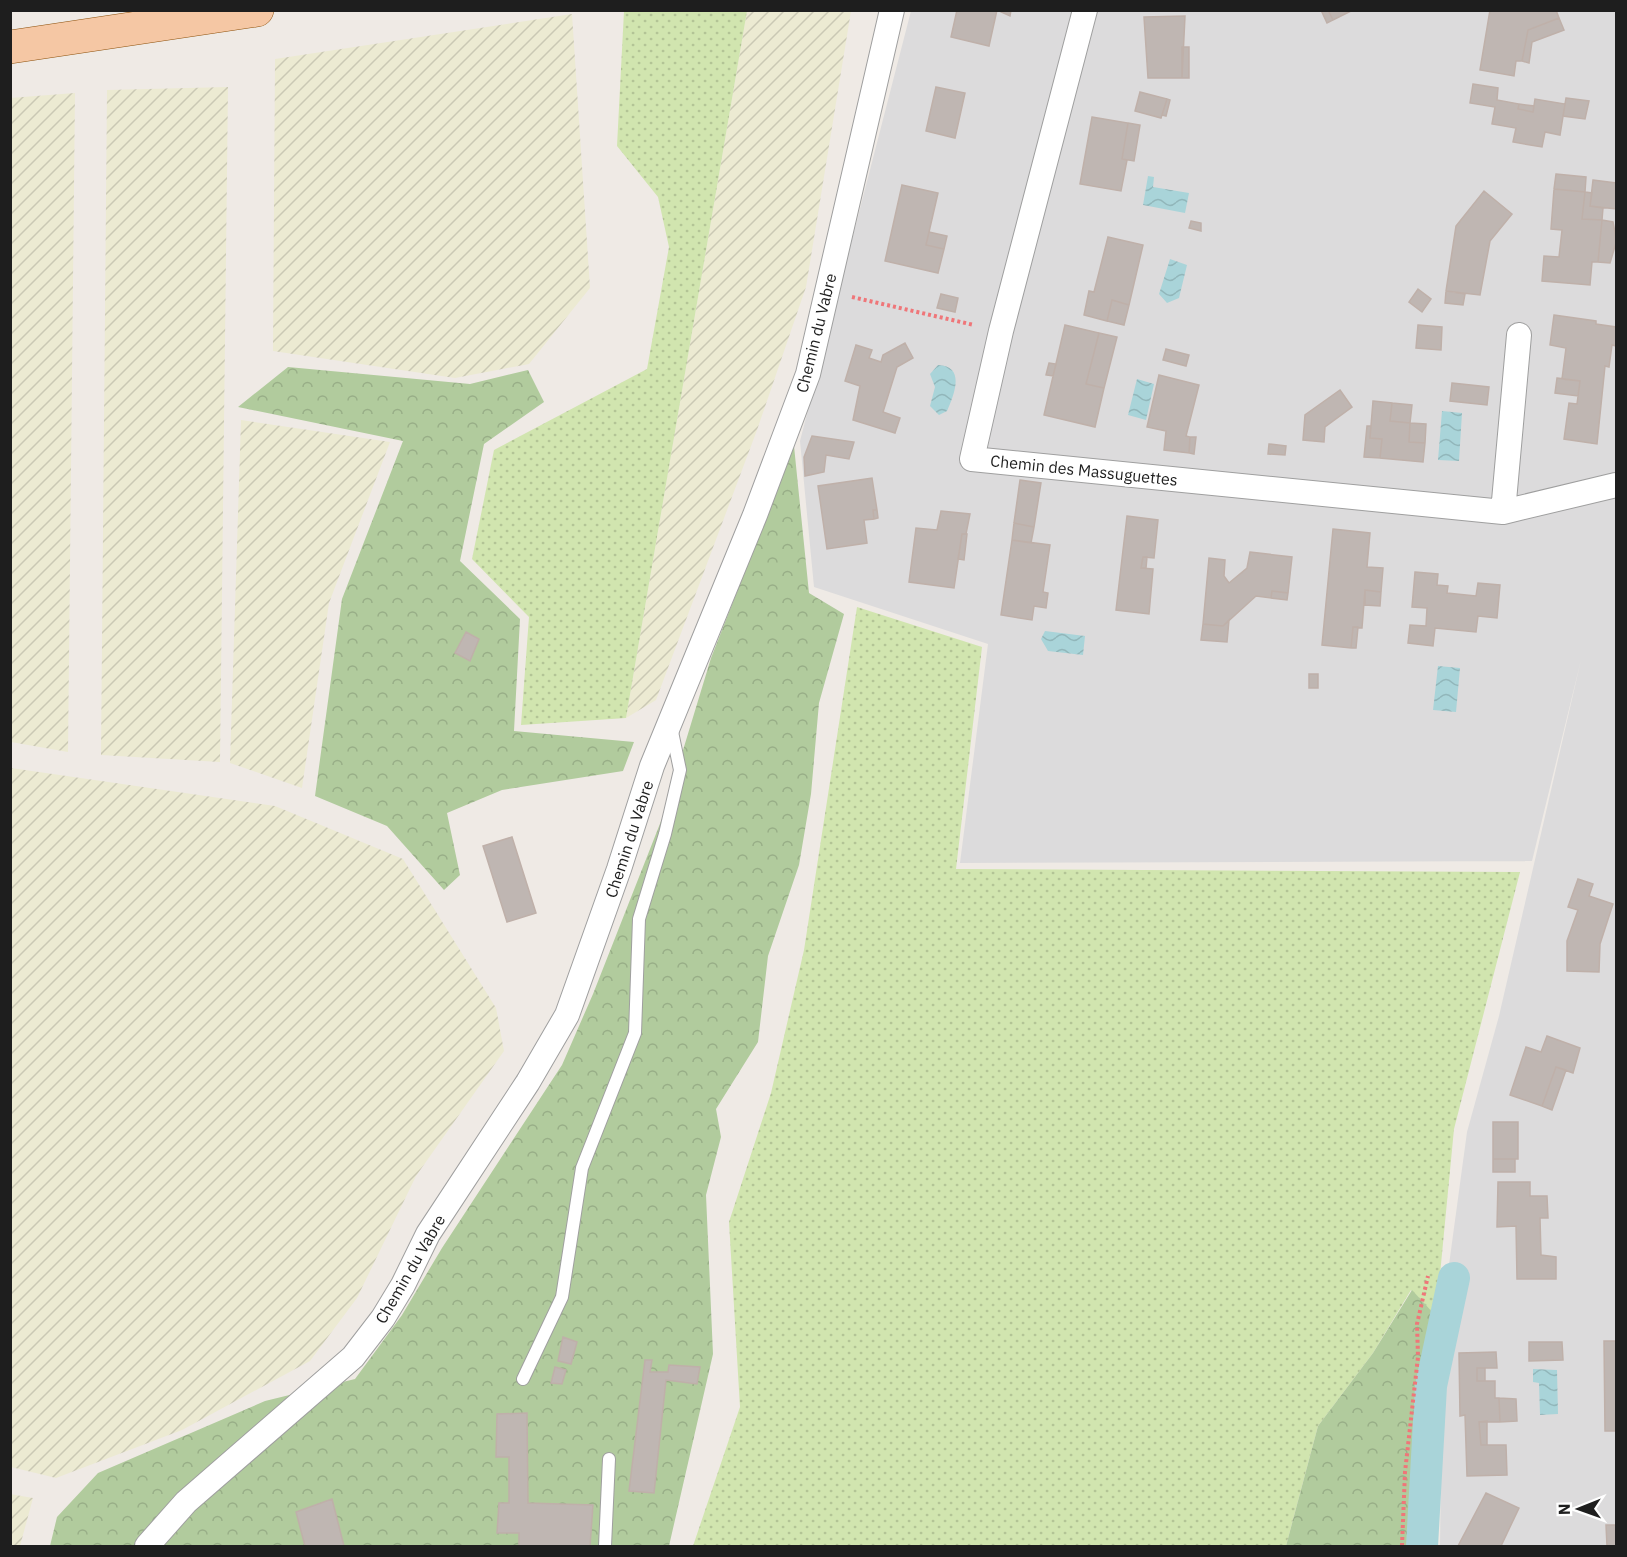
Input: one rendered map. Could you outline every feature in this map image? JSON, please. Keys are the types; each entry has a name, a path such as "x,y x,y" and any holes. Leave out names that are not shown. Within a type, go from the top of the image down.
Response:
{"main road":[{"path":"10,47 257,10"}],"street":[{"name":"Chemin du Vabre","path":"147,1546 186,1502 353,1357 383,1318 403,1285 428,1234 528,1082 567,1015 620,869 652,766 755,515 808,374 891,10"},
{"name":"Chemin des Massuguettes","path":"1085,10 1001,331 972,459 1503,512 1617,485"},
{"path":"1503,512 1519,335"}],"lane":[{"path":"523,1379 561,1297 582,1168 635,1033 639,919 665,834 680,770 670,723"},
{"path":"605,1546 609,1459"}],"path":[{"path":"827,291 1001,331"},
{"path":"1402,1546 1405,1472 1418,1357 1417,1324 1428,1276"}],"shaded area":[{"path":"747,11 851,11 806,287 757,430 656,700 626,718"},
{"path":"911,11 1616,11 1616,1546 1440,1546 1443,1309 1467,1132 1499,1016 1581,660 1532,861 960,863 988,644 814,587 800,441"},
{"path":"572,14 590,288 529,364 455,378 273,351 275,59"},
{"path":"228,87 220,762 101,755 107,90"},
{"path":"75,93 68,752 11,742 10,98"},
{"path":"241,420 390,442 329,603 302,788 230,763"},
{"path":"11,768 275,806 403,859 496,1008 504,1051 416,1176 357,1298 310,1361 182,1430 56,1478 11,1467"},
{"path":"10,1494 33,1498 20,1546 11,1546"}],"green space":[{"path":"624,11 747,11 626,718 521,725 529,617 472,559 494,450 647,369 669,247 658,197 617,146"},
{"path":"288,367 470,384 528,370 544,402 484,444 460,561 520,619 514,731 634,742 623,771 502,790 447,813 460,875 444,890 387,826 315,796 342,599 403,441 238,407"},
{"path":"794,446 809,593 844,614 819,703 811,794 799,865 768,956 758,1042 716,1109 721,1137 706,1195 713,1354 669,1546 50,1546 57,1517 98,1473 265,1401 355,1379 402,1315 442,1248 562,1065 593,994 663,816 711,658"},
{"path":"857,607 982,647 956,869 1520,872 1454,1129 1436,1316 1411,1290 1373,1353 1318,1426 1286,1546 693,1546 740,1407 729,1222 771,1093 804,950"},
{"path":"1412,1290 1436,1316 1432,1546 1286,1546 1318,1426 1373,1353"}],"water":[{"path":"1148,176 1154,177 1153,187 1189,193 1185,213 1143,205"},
{"path":"1170,259 1187,265 1179,298 1167,303 1159,294"},
{"path":"938,365 952,370 956,382 947,411 939,415 930,406 935,387 930,374"},
{"path":"1137,379 1154,384 1146,420 1128,415"},
{"path":"1442,411 1462,413 1459,461 1438,460"},
{"path":"1045,631 1085,636 1083,655 1048,651 1041,639"},
{"path":"1438,666 1460,668 1456,712 1433,710"},
{"path":"1533,1369 1557,1370 1558,1414 1540,1415 1539,1383 1533,1382"}],"building":[{"path":"957,10 997,10 989,46 951,37"},
{"path":"997,10 1011,10 1010,16"},
{"path":"1321,10 1328,10 1333,20 1327,23"},
{"path":"1328,10 1353,10 1333,20"},
{"path":"1490,10 1556,10 1559,18 1528,30 1522,61 1516,61 1514,76 1480,70"},
{"path":"1185,16 1182,78 1148,78 1144,17"},
{"path":"1559,18 1564,30 1532,42 1529,63 1522,61 1528,30"},
{"path":"1182,47 1189,47 1189,78 1182,78"},
{"path":"1473,84 1498,88 1497,100 1519,104 1518,109 1533,112 1535,99 1565,104 1560,135 1545,132 1542,147 1513,142 1516,128 1492,124 1495,107 1470,103"},
{"path":"936,87 965,93 955,138 926,131"},
{"path":"1140,92 1167,99 1161,118 1135,111"},
{"path":"1566,98 1589,101 1585,119 1563,116"},
{"path":"1167,99 1170,100 1166,116 1162,115"},
{"path":"1519,104 1534,106 1533,112 1518,109"},
{"path":"1092,117 1128,123 1122,159 1127,160 1121,191 1080,184"},
{"path":"1128,123 1140,125 1134,161 1122,159"},
{"path":"1556,174 1586,177 1585,192 1554,189"},
{"path":"1593,180 1616,183 1616,209 1590,206"},
{"path":"902,185 938,193 926,245 944,249 938,273 885,261"},
{"path":"1554,189 1585,192 1582,219 1602,220 1598,262 1592,262 1590,285 1542,281 1544,256 1559,257 1562,230 1551,229"},
{"path":"1484,191 1512,214 1490,241 1480,295 1446,291 1456,226"},
{"path":"1585,192 1592,193 1590,206 1603,208 1602,220 1582,219"},
{"path":"1602,220 1613,222 1615,232 1616,243 1610,263 1598,262"},
{"path":"1191,221 1201,223 1201,231 1189,228"},
{"path":"929,232 947,236 944,249 926,245"},
{"path":"1108,237 1143,245 1129,305 1112,300 1107,321 1084,315 1089,291 1094,292"},
{"path":"1418,289 1431,299 1422,312 1409,302"},
{"path":"1446,291 1465,294 1463,305 1445,303"},
{"path":"941,294 958,298 955,312 937,308"},
{"path":"1112,300 1129,305 1124,325 1107,321"},
{"path":"1554,315 1596,321 1596,324 1616,327 1616,346 1612,345 1609,367 1605,366 1597,444 1564,439 1569,403 1577,404 1580,381 1562,379 1566,348 1550,345"},
{"path":"1065,325 1099,333 1086,384 1104,388 1095,427 1044,415"},
{"path":"1418,325 1442,327 1441,350 1416,348"},
{"path":"1099,333 1117,337 1104,388 1086,384"},
{"path":"905,343 913,358 897,367 883,412 900,418 895,433 853,420 860,386 845,381 856,345 872,350 869,358 881,362 883,355"},
{"path":"1166,349 1189,355 1186,366 1163,360"},
{"path":"1049,363 1056,364 1053,376 1046,375"},
{"path":"1159,375 1199,385 1186,436 1190,437 1189,453 1164,450 1166,431 1147,427"},
{"path":"1557,378 1580,381 1578,396 1555,393"},
{"path":"1452,383 1489,387 1487,405 1450,401"},
{"path":"1340,390 1352,407 1325,427 1324,442 1303,440 1305,415"},
{"path":"1373,401 1392,403 1390,421 1410,423 1409,442 1425,443 1423,462 1380,458 1382,439 1370,438"},
{"path":"1392,403 1412,405 1410,423 1390,421"},
{"path":"1410,423 1426,424 1425,443 1409,442"},
{"path":"1367,426 1371,426 1370,438 1382,439 1380,458 1364,457"},
{"path":"812,436 854,442 849,459 826,455 824,472 805,476 804,457"},
{"path":"1190,437 1196,437 1194,454 1189,453"},
{"path":"1269,444 1286,446 1285,455 1268,454"},
{"path":"872,478 877,510 873,510 874,519 864,520 867,543 827,549 818,486"},
{"path":"1020,480 1041,483 1034,527 1014,523"},
{"path":"873,510 877,510 878,518 874,519"},
{"path":"941,511 970,514 966,534 962,534 954,588 909,582 916,528 937,530"},
{"path":"1127,516 1158,520 1154,558 1143,557 1141,568 1153,569 1149,614 1116,610"},
{"path":"1014,523 1034,527 1031,543 1012,540"},
{"path":"1333,529 1370,533 1367,567 1383,568 1381,592 1365,590 1362,628 1353,627 1351,648 1322,645"},
{"path":"962,534 967,534 964,560 958,559"},
{"path":"1012,540 1050,545 1043,592 1048,593 1046,608 1034,606 1032,620 1001,615"},
{"path":"1250,552 1292,557 1288,593 1272,591 1271,598 1256,596 1223,626 1203,624 1209,558 1225,560 1224,576 1229,583 1247,568"},
{"path":"1143,557 1147,557 1146,568 1141,568"},
{"path":"1415,572 1438,574 1437,585 1448,586 1447,593 1476,596 1478,583 1500,585 1497,618 1478,616 1476,632 1435,628 1433,646 1408,643 1410,625 1426,626 1427,608 1412,607"},
{"path":"1365,590 1381,592 1380,606 1365,605"},
{"path":"1272,591 1288,593 1287,600 1271,598"},
{"path":"1229,620 1227,642 1201,640 1203,624 1223,626"},
{"path":"1353,627 1358,627 1356,648 1351,648"},
{"path":"466,632 479,639 470,661 455,653"},
{"path":"1309,674 1318,674 1318,688 1309,688"},
{"path":"512,837 536,913 507,922 483,846"},
{"path":"1578,879 1593,884 1589,896 1613,904 1600,944 1599,972 1567,971 1567,941 1578,910 1568,907"},
{"path":"1547,1036 1580,1048 1573,1073 1556,1067 1542,1106 1510,1095 1526,1047 1541,1052"},
{"path":"1556,1067 1566,1070 1552,1110 1542,1106"},
{"path":"1493,1122 1518,1122 1518,1159 1493,1159"},
{"path":"1493,1159 1515,1159 1515,1172 1493,1172"},
{"path":"1498,1182 1530,1182 1530,1196 1547,1196 1548,1218 1540,1218 1541,1255 1556,1257 1556,1279 1517,1279 1516,1226 1497,1227"},
{"path":"563,1337 577,1342 571,1364 558,1361"},
{"path":"1604,1341 1616,1341 1616,1431 1605,1431"},
{"path":"1529,1342 1562,1342 1563,1360 1529,1361"},
{"path":"1496,1352 1497,1368 1477,1368 1477,1381 1495,1381 1495,1398 1499,1398 1500,1422 1479,1422 1481,1445 1506,1445 1507,1475 1467,1476 1465,1415 1460,1416 1459,1353"},
{"path":"645,1360 652,1360 650,1372 668,1372 669,1365 700,1367 697,1384 666,1380 654,1493 629,1491"},
{"path":"555,1367 566,1370 562,1384 551,1383"},
{"path":"1477,1368 1485,1368 1485,1381 1477,1381"},
{"path":"1499,1398 1516,1399 1517,1421 1500,1422"},
{"path":"527,1413 528,1503 593,1505 590,1546 519,1546 519,1533 497,1533 499,1503 509,1503 509,1457 496,1457 497,1414"},
{"path":"1487,1421 1487,1445 1481,1445 1479,1422"},
{"path":"1486,1493 1519,1508 1501,1546 1458,1546"},
{"path":"332,1499 344,1546 305,1546 296,1512"},
{"path":"1606,1525 1616,1525 1616,1546 1607,1546"}],"waterway":[{"path":"1422,1546 1431,1386 1454,1278"}]}
